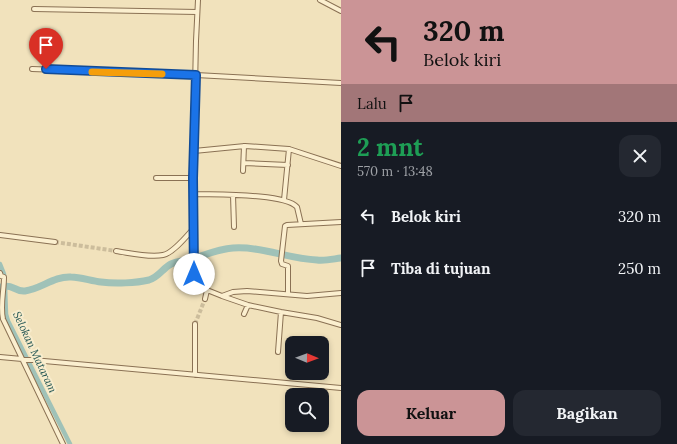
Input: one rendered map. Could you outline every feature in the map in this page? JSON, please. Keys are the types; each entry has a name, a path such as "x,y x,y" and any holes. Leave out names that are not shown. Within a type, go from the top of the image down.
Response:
{"street":[{"path":"198,0 193,178 194,282 196,286 248,305 317,318 341,325"},
{"path":"320,0 341,11"},
{"path":"34,9 197,12"},
{"path":"32,69 196,75 341,83"},
{"path":"194,151 244,146 289,149 341,166"},
{"path":"244,146 244,171"},
{"path":"284,200 289,149"},
{"path":"244,163 288,164"},
{"path":"156,178 193,178"},
{"path":"194,194 233,195 284,200 297,206 301,224"},
{"path":"233,195 234,227"},
{"path":"288,294 288,266 282,264 281,261 285,226 341,222"},
{"path":"116,251 147,255 163,255 171,251 185,239 193,229"},
{"path":"0,235 55,242"},
{"path":"1,275 4,277 2,301 3,319 63,444"},
{"path":"205,299 207,290"},
{"path":"222,296 233,292 247,291 307,296 341,293"},
{"path":"244,314 248,305"},
{"path":"278,352 281,312"},
{"path":"195,324 195,375"},
{"path":"0,357 341,388"}],"waterway":[{"path":"0,289 3,286 7,286 22,291 31,290 53,280 65,277 75,277 113,283 144,281 156,277 168,266 174,263 233,248 254,249 306,259 323,260 341,258"},
{"name":"Selokan Mataram","path":"0,264 4,274 4,280"},
{"name":"Selokan Mataram","path":"5,287 6,314 8,321 70,444"}],"tunnel":[{"path":"55,242 116,251"},
{"path":"195,324 205,299"}],"slow traffic":[{"path":"92,72 162,74"}],"route":[{"path":"46,69 196,75 193,178 194,274"}]}
